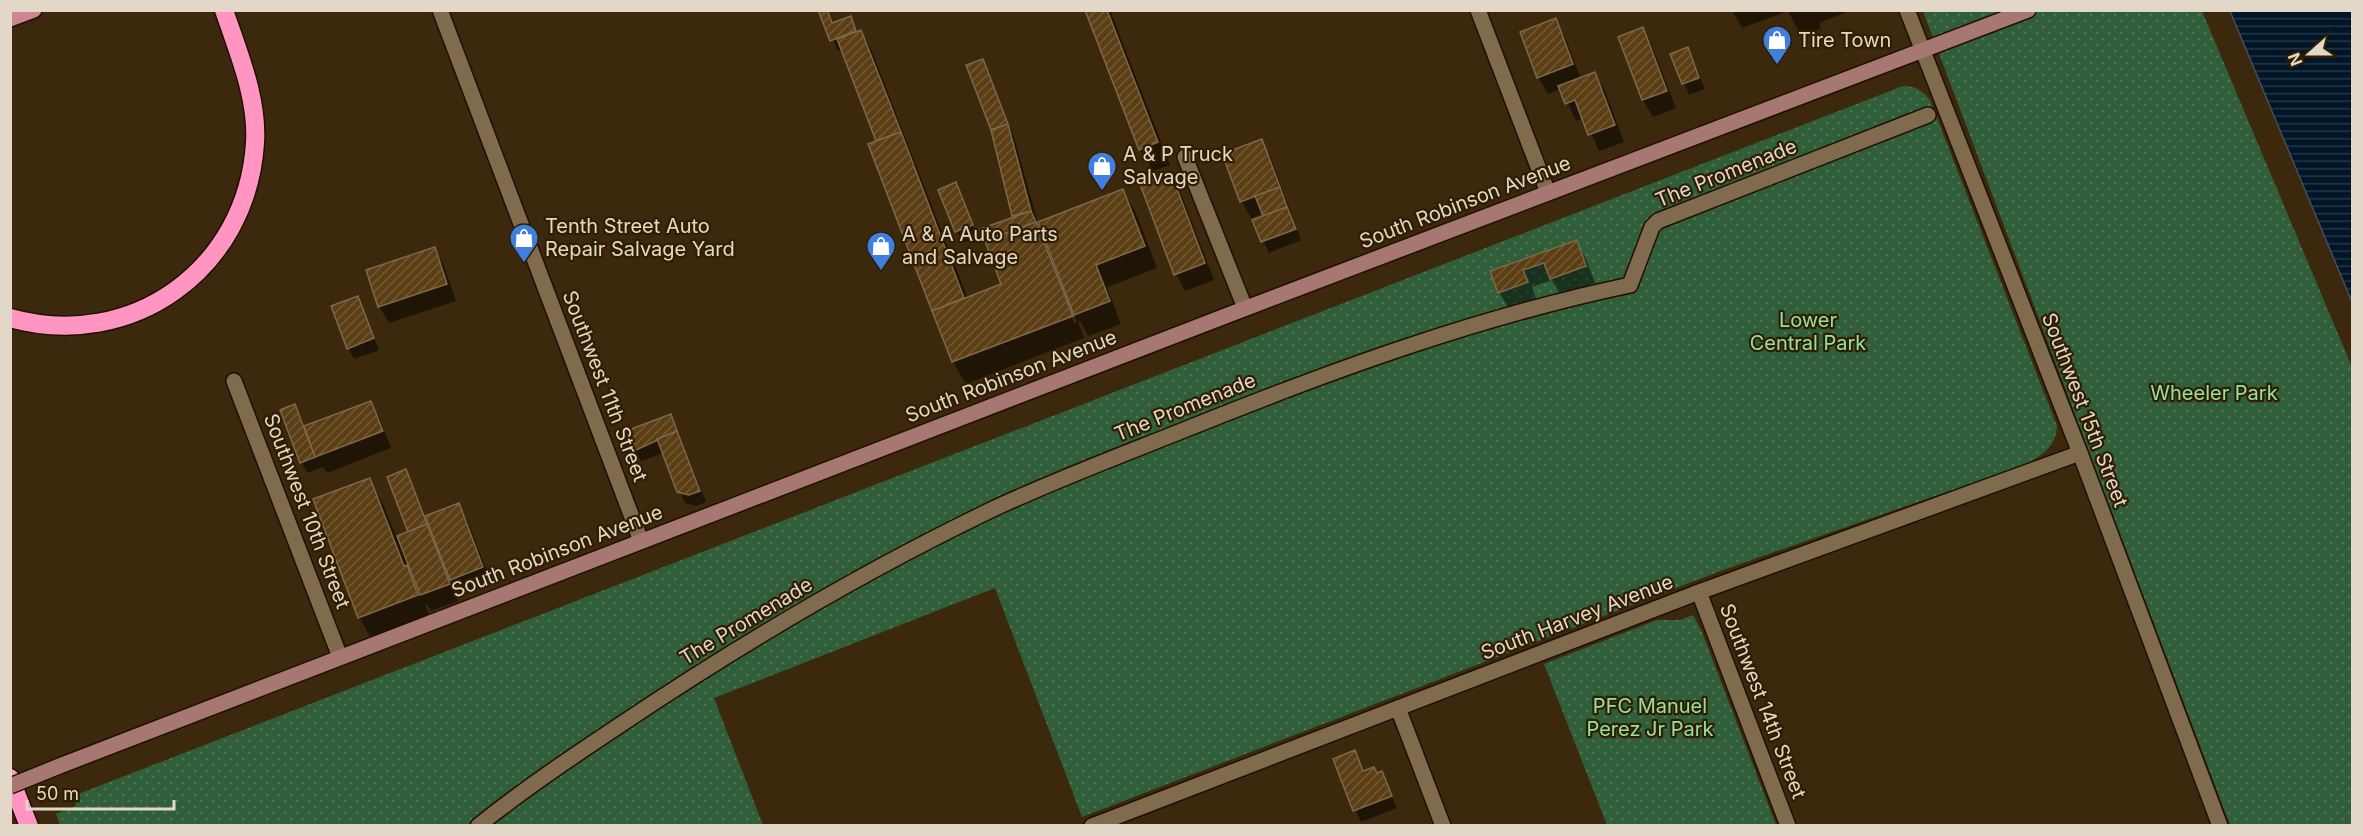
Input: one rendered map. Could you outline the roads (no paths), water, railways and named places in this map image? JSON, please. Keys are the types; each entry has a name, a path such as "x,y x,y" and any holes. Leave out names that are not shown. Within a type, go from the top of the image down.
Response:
{"highway":[{"path":"10,318 34,325 67,327 101,323 132,315 166,298 193,276 213,254 231,227 242,202 250,175 255,144 255,116 249,89 224,10"},
{"path":"10,778 28,825"}],"main road":[{"path":"10,19 34,10"},
{"name":"South Robinson Avenue","path":"10,786 1245,308 2028,10"}],"street":[{"name":"Southwest 11th Street","path":"440,10 641,541"},
{"path":"1478,10 1548,193"},
{"name":"Southwest 15th Street","path":"1907,10 2080,453 2220,825"},
{"name":"The Promenade","path":"478,825 680,684 903,555 995,508 1293,386 1461,328 1537,306 1630,285 1652,227 1658,221 1928,115"},
{"path":"1185,157 1245,308"},
{"name":"Southwest 10th Street","path":"234,381 340,657"},
{"name":"South Harvey Avenue","path":"1096,825 1698,592 2080,453"},
{"name":"Southwest 14th Street","path":"1698,592 1788,825"},
{"path":"1398,708 1443,825"}],"water":[{"path":"2230,11 2352,11 2352,302"}],"place":[{"name":"Tire Town","path":"1777,66"},
{"name":"A & P Truck Salvage","path":"1102,192"},
{"name":"Tenth Street Auto Repair Salvage Yard","path":"524,264"},
{"name":"A & A Auto Parts and Salvage","path":"881,272"}],"park label":[{"name":"Lower Central Park","path":"1808,332"},
{"name":"Wheeler Park","path":"2214,393"},
{"name":"PFC Manuel Perez Jr Park","path":"1650,718"}]}
